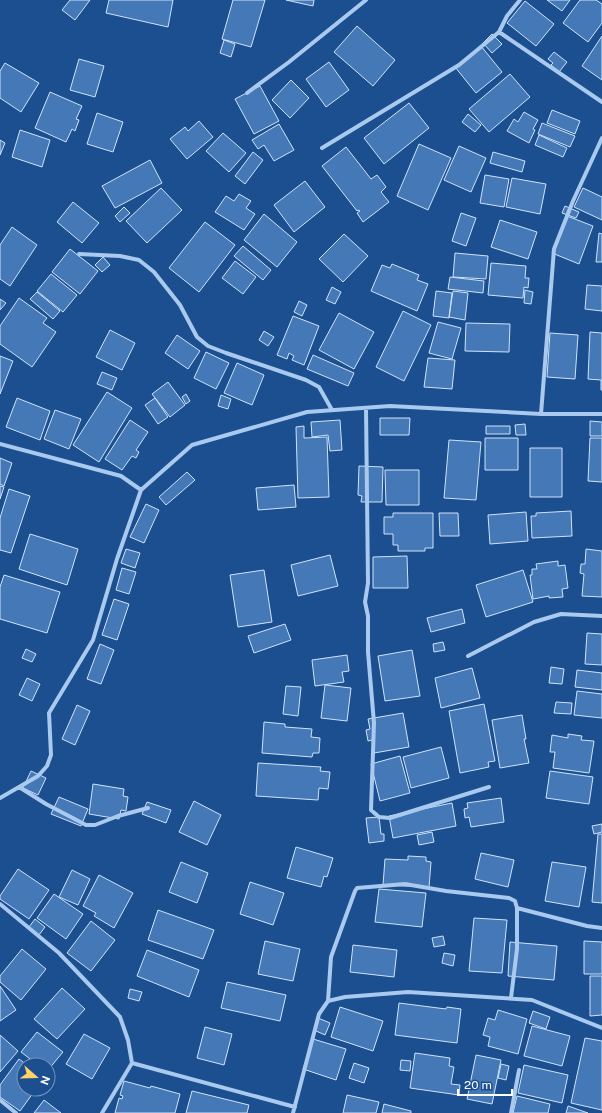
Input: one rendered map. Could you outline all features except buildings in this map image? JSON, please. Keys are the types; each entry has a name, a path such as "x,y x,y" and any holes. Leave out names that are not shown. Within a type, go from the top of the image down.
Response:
{"street":[{"path":"247,93 289,62 366,0"},
{"path":"322,148 459,65 499,32 507,16 520,0"},
{"path":"499,32 602,102"},
{"path":"541,414 554,249 573,201 602,138"},
{"path":"78,254 120,256 138,260 154,272 180,305 197,337 208,346 306,380 319,387 332,410"},
{"path":"0,798 38,776 47,766 51,754 49,713 93,640 117,559 141,490 192,445 307,412 332,410 390,406 541,414 602,414"},
{"path":"366,408 368,583 365,602 368,616 368,652 374,724 371,810 379,817 390,818 489,788"},
{"path":"0,444 120,476 141,490"},
{"path":"468,656 534,622 561,614 602,616"},
{"path":"19,787 46,804 86,825 95,825 118,816 148,808"},
{"path":"293,1113 319,1014 328,1002 331,957 357,888 405,884 446,891 509,898 515,901 517,908 517,949 511,998"},
{"path":"0,904 59,953 120,1017 128,1040 132,1063 102,1113"},
{"path":"517,908 587,926 602,928"},
{"path":"328,1002 345,997 408,992 511,998 532,1000 602,1028"},
{"path":"132,1063 295,1107"},
{"path":"511,1113 519,1070"},
{"path":"0,1100 16,1113"}]}
